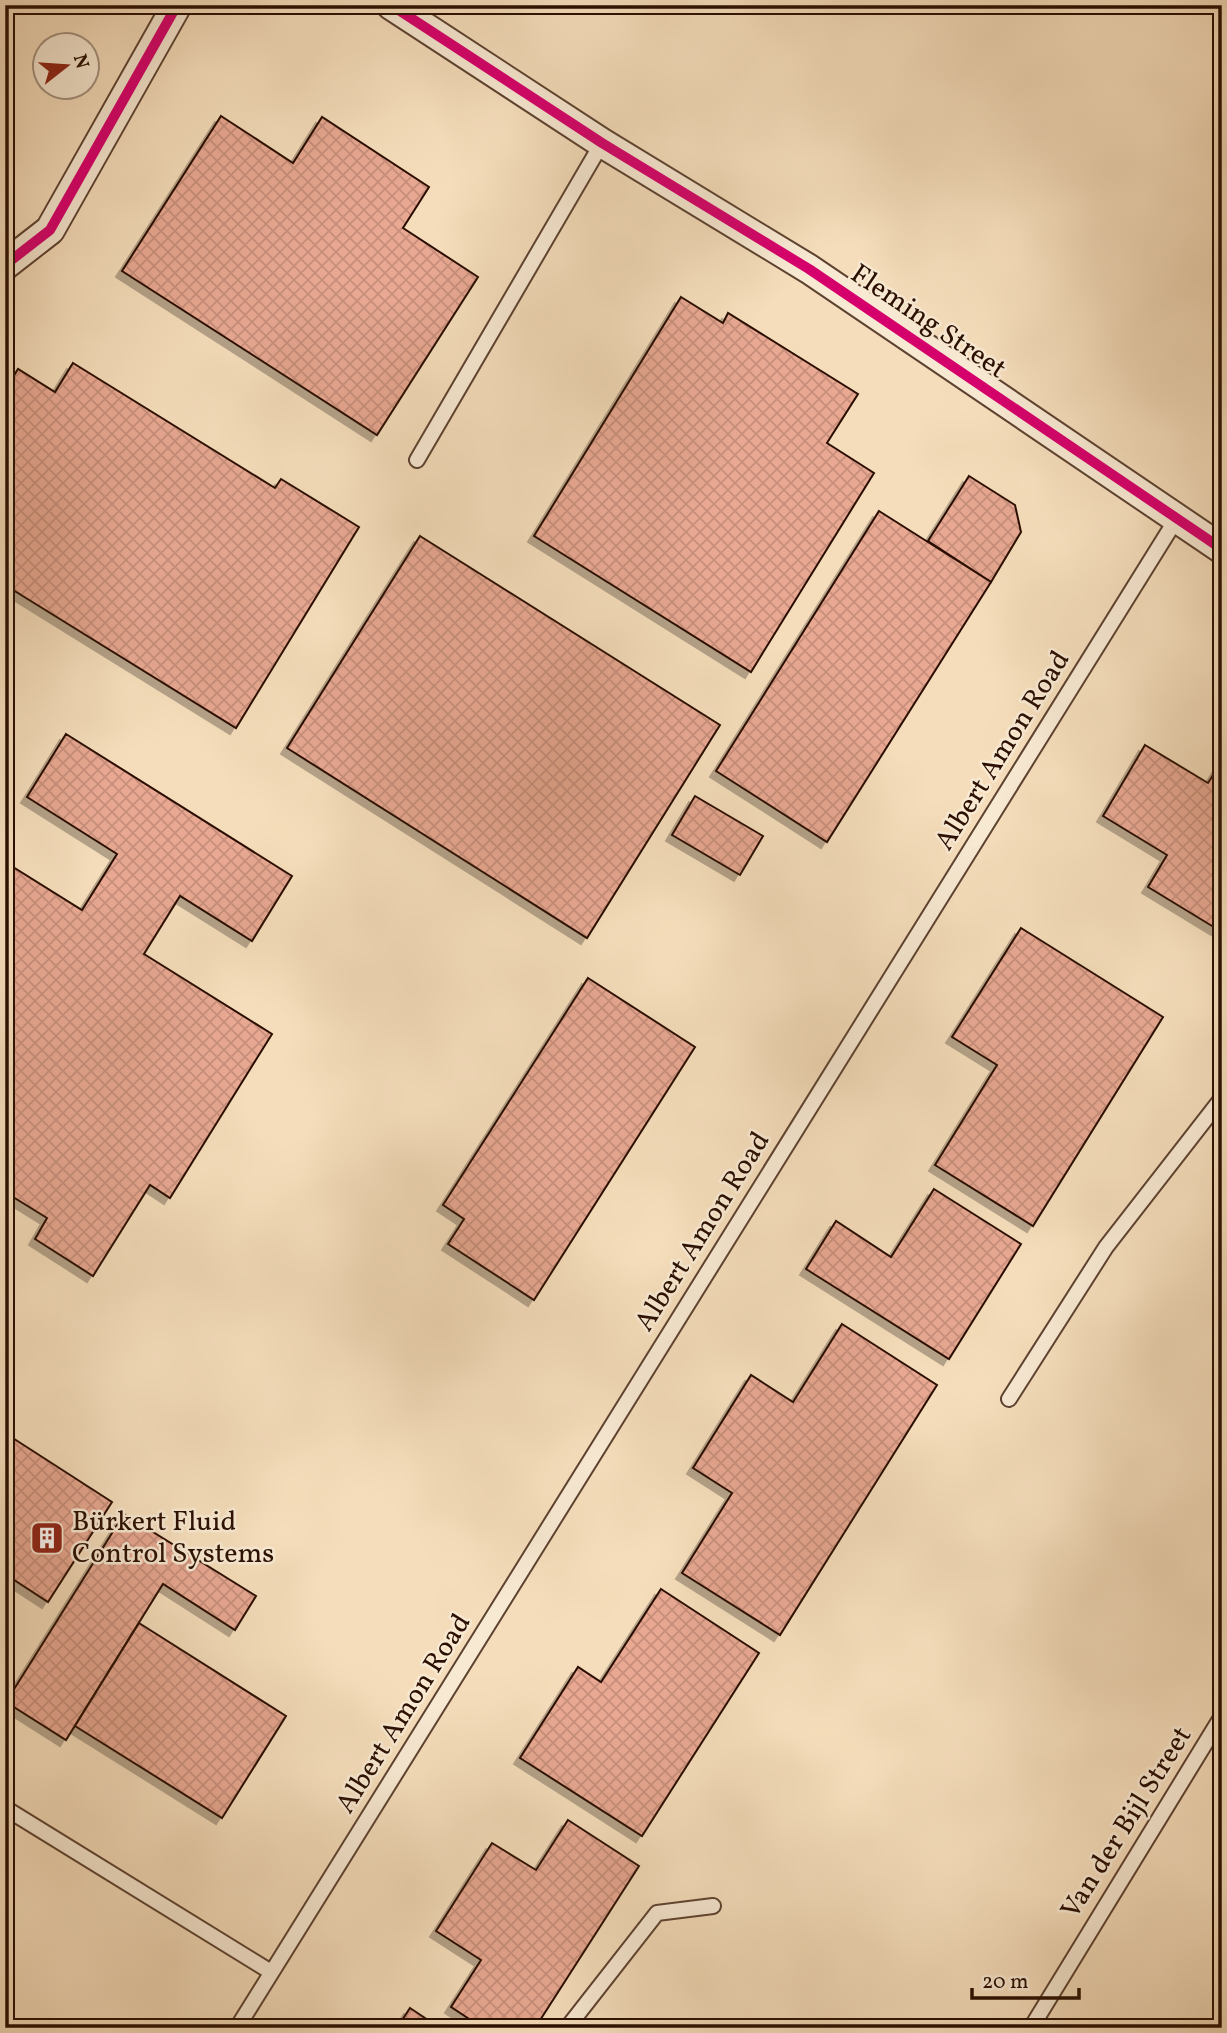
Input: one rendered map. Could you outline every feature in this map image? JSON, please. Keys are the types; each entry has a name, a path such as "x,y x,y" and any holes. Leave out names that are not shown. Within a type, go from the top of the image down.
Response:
{"street":[{"path":"5,265 50,230 177,5"},
{"name":"Fleming Street","path":"391,5 602,143 809,269 1222,549"}],"lane":[{"path":"417,460 602,143"},
{"name":"Albert Amon Road","path":"237,2028 1177,519"},
{"path":"1009,1399 1107,1247 1222,1098"},
{"name":"Van der Bijl Street","path":"1031,2028 1222,1716"},
{"path":"5,1808 271,1972"},
{"path":"567,2028 657,1913 713,1906"}],"building":[{"path":"221,116 293,163 322,117 429,187 403,228 478,277 377,435 122,271"},
{"path":"681,297 723,323 728,313 858,394 827,443 874,473 751,672 534,536"},
{"path":"73,363 275,488 281,479 359,527 236,728 5,585 5,390 18,369 55,392"},
{"path":"969,476 1015,505 1021,532 991,582 928,541"},
{"path":"879,511 991,582 827,842 716,771"},
{"path":"420,536 720,725 587,938 287,748"},
{"path":"66,734 292,876 252,941 180,896 144,954 272,1034 170,1198 150,1185 93,1276 35,1239 47,1218 5,1192 5,862 82,910 117,854 27,797"},
{"path":"1145,745 1208,783 1222,761 1222,921 1217,929 1148,887 1167,855 1103,816"},
{"path":"695,796 763,836 740,875 672,835"},
{"path":"1021,928 1163,1017 1033,1226 935,1165 997,1065 952,1037"},
{"path":"588,978 695,1047 534,1300 448,1244 464,1219 443,1205"},
{"path":"934,1189 1021,1244 949,1359 806,1269 836,1221 891,1257"},
{"path":"842,1324 937,1385 780,1635 682,1573 732,1493 693,1468 751,1375 793,1402"},
{"name":"Bürkert Fluid Control Systems","path":"5,1433 112,1502 48,1602 5,1574"},
{"path":"124,1514 256,1596 235,1630 163,1584 66,1740 6,1702"},
{"path":"661,1589 759,1653 642,1836 520,1758 578,1667 601,1682"},
{"path":"139,1623 286,1716 222,1818 75,1726"},
{"path":"568,1820 639,1866 535,2028 483,2028 451,2007 481,1960 436,1931 492,1843 536,1870"},
{"path":"410,2008 440,2028 397,2028"}],"cycle path":[{"path":"5,265 50,230 177,5"},
{"path":"391,5 602,143 809,269 1222,549"}],"place":[{"name":"Bürkert Fluid Control Systems","path":"47,1538"}]}
